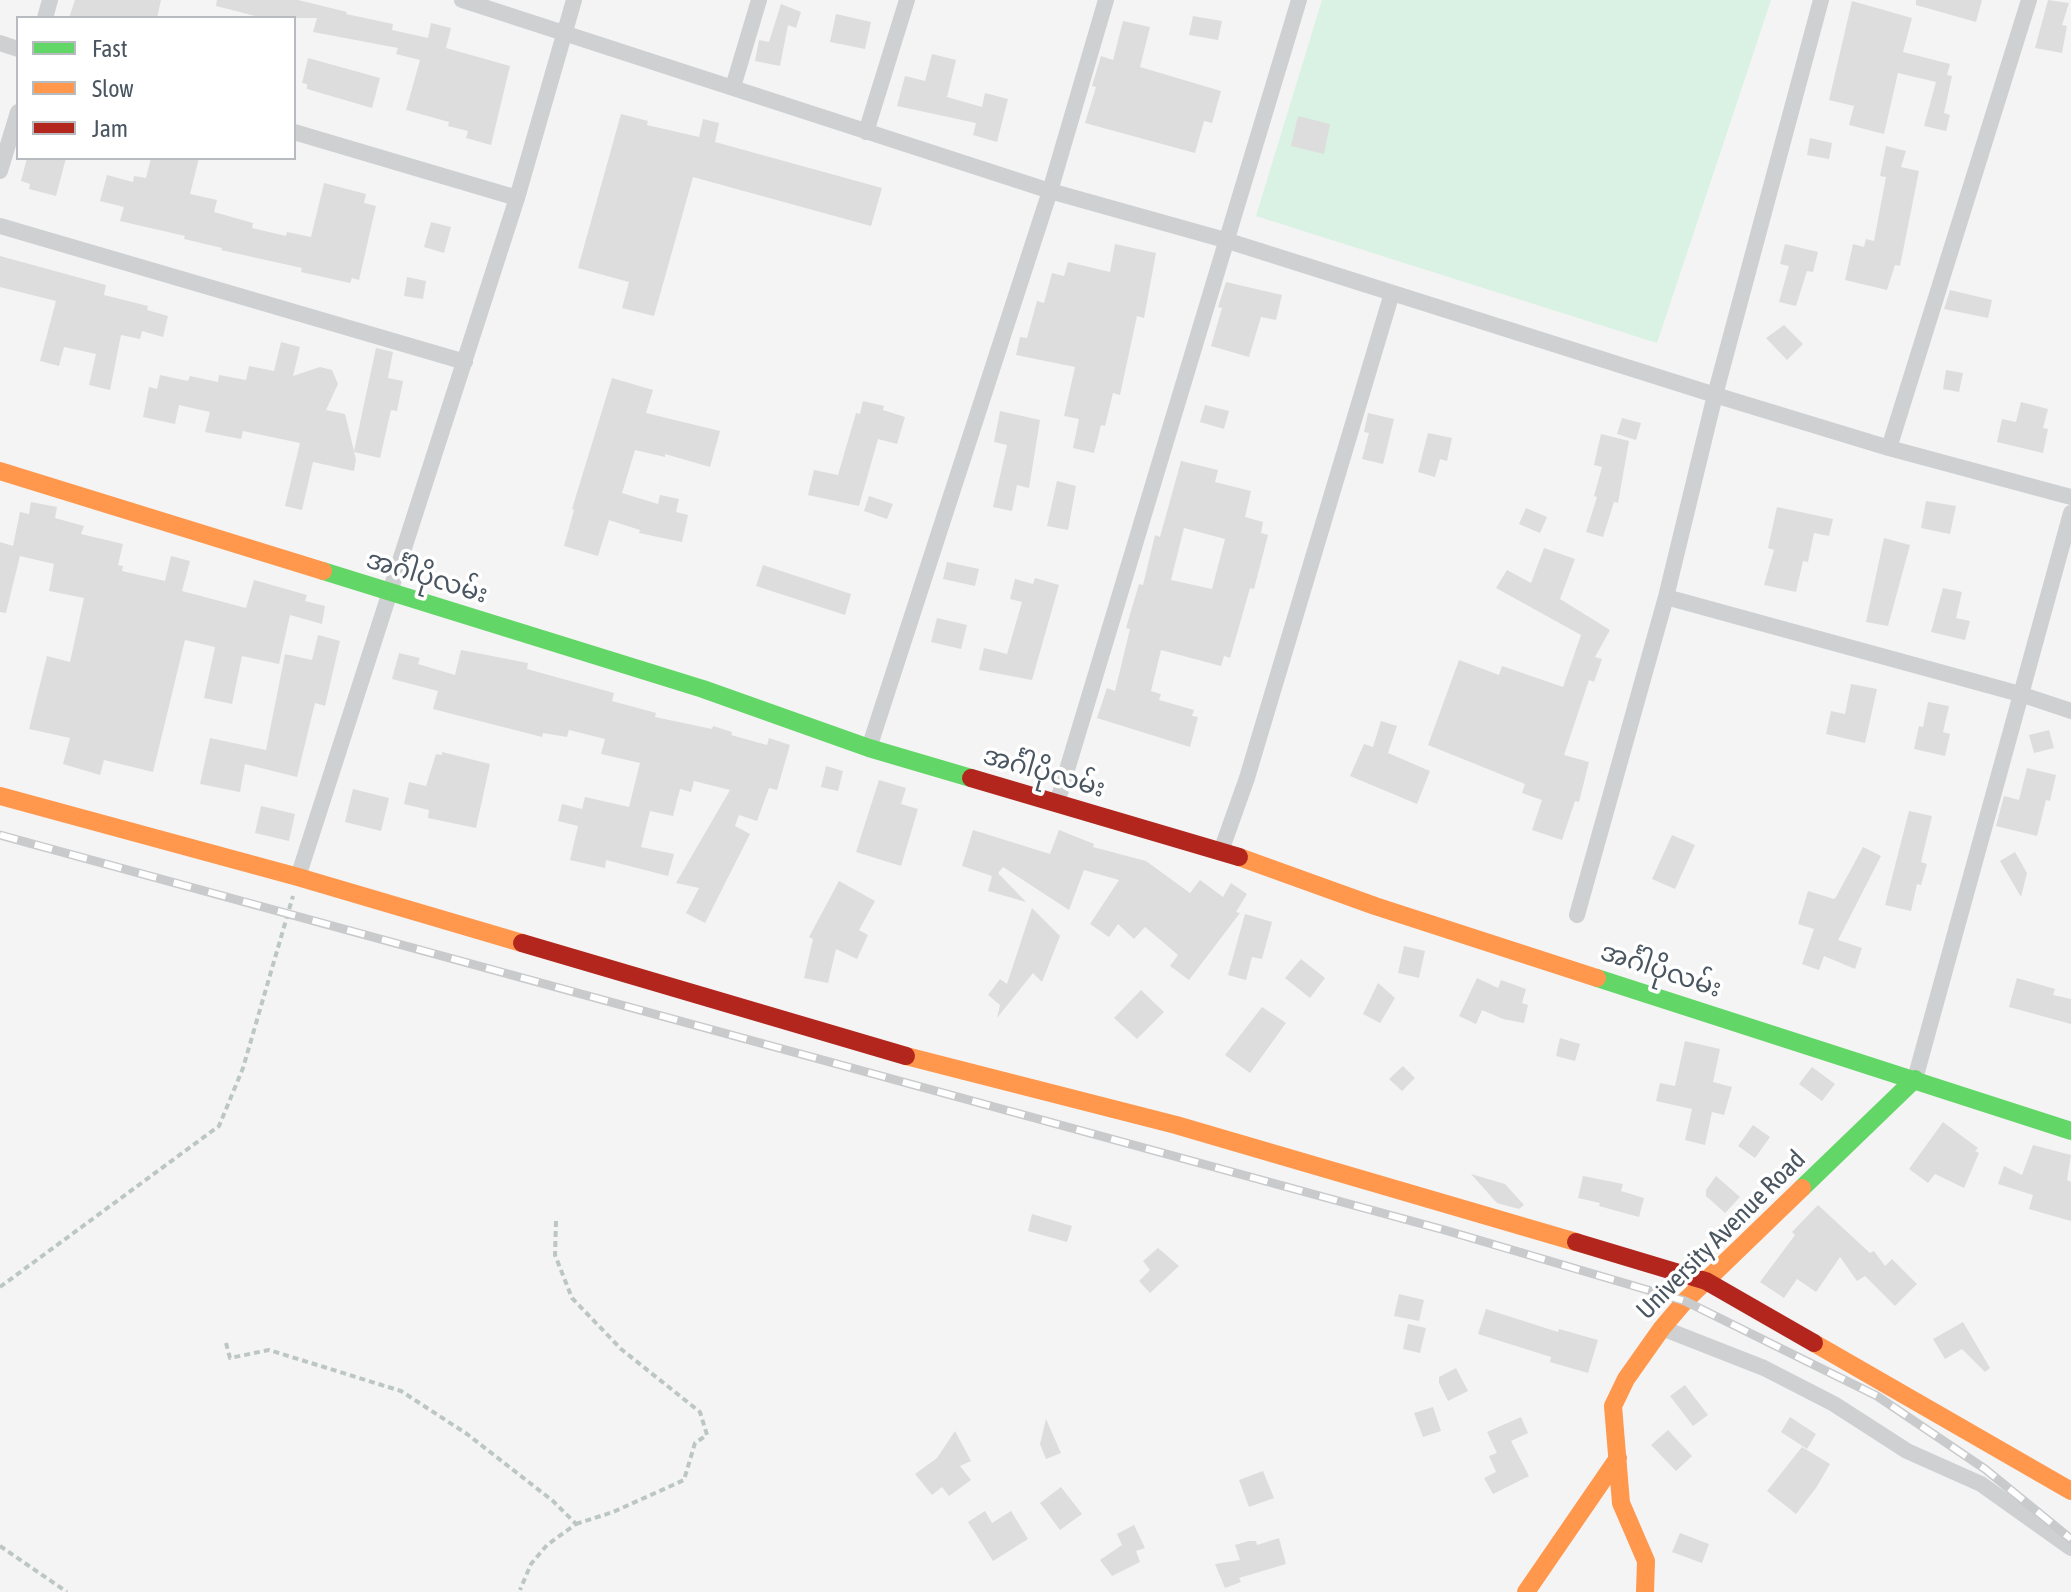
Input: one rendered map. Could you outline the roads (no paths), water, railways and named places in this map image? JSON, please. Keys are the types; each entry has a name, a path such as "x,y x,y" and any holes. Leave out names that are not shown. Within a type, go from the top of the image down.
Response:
{"main road":[{"name":"အင်္ဂါပိုလမ်း","path":"0,471 703,689 869,748 1221,851 1375,906 2071,1131"},
{"path":"0,796 298,877 955,1070 1176,1125 1329,1168 1706,1281 2071,1491"},
{"name":"University Avenue Road","path":"1645,1592 1646,1561 1621,1503 1613,1406 1626,1379 1662,1328 1706,1281 1915,1079"},
{"path":"1526,1592 1618,1458"}],"street":[{"path":"462,0 1050,191 1225,240 1889,448 2071,497"},
{"path":"298,877 517,198 574,0"},
{"path":"733,87 759,0"},
{"path":"866,132 907,0"},
{"path":"869,748 1050,191 1106,0"},
{"path":"1057,803 1299,0"},
{"path":"1577,915 1666,597 1715,395 1821,0"},
{"path":"1889,448 2029,0"},
{"path":"0,171 16,119"},
{"path":"296,133 517,198"},
{"path":"0,226 465,362"},
{"path":"1221,851 1247,778 1392,293"},
{"path":"1915,1079 2071,513"},
{"path":"1666,597 2020,694 2071,711"},
{"path":"1662,1328 1764,1368 1834,1404 1907,1451 1981,1484 2071,1548"}],"railway":[{"path":"0,835 1448,1231 1685,1301 1877,1396 1985,1469 2071,1539"}]}
